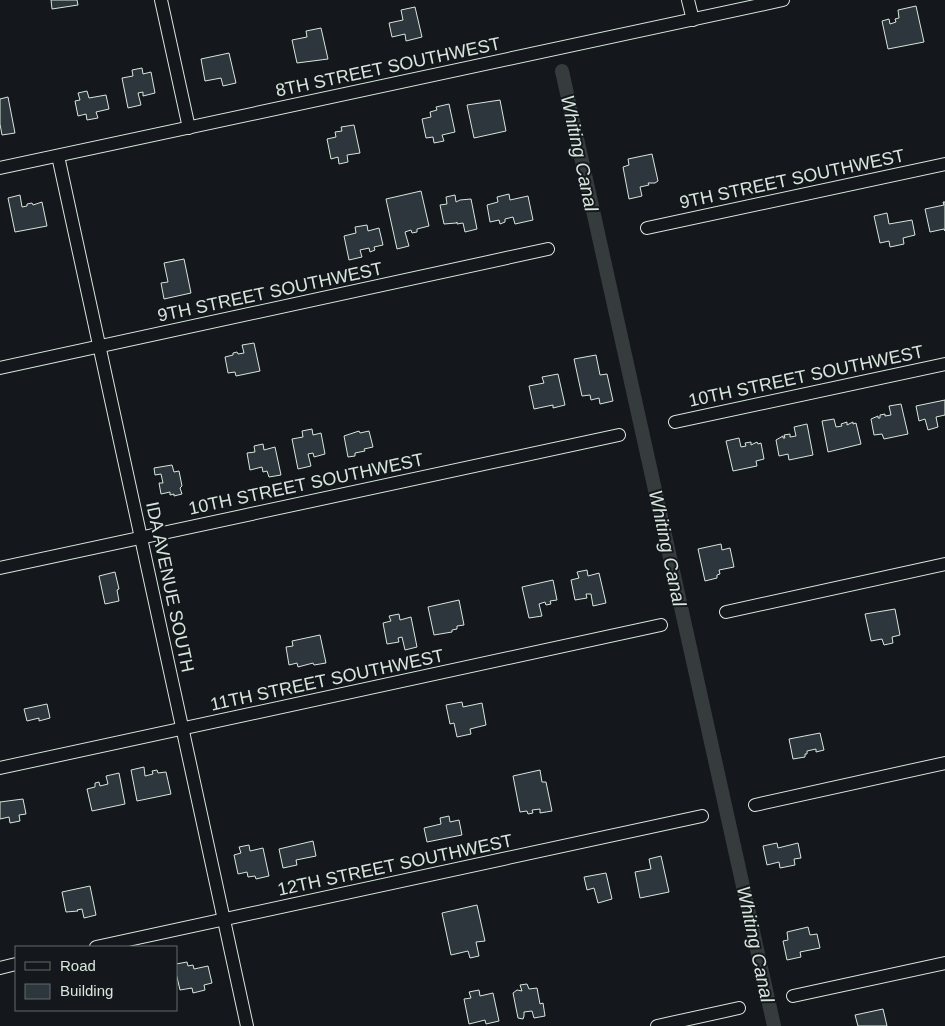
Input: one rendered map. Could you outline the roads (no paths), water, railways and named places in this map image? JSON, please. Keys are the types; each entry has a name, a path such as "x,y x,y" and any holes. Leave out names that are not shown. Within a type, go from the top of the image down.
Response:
{"street":[{"path":"161,0 189,128"},
{"path":"688,0 693,20"},
{"name":"8TH STREET SOUTHWEST","path":"0,168 783,0"},
{"name":"IDA AVENUE SOUTH","path":"58,156 247,1026"},
{"name":"9TH STREET SOUTHWEST","path":"647,228 945,164"},
{"name":"9TH STREET SOUTHWEST","path":"0,368 548,249"},
{"name":"10TH STREET SOUTHWEST","path":"675,422 945,364"},
{"name":"10TH STREET SOUTHWEST","path":"0,568 619,435"},
{"path":"726,612 945,564"},
{"name":"11TH STREET SOUTHWEST","path":"0,768 661,626"},
{"path":"755,805 945,763"},
{"name":"12TH STREET SOUTHWEST","path":"101,946 702,816"},
{"path":"793,996 945,963"},
{"path":"0,968 15,964"},
{"path":"656,1026 739,1008"}],"waterway":[{"name":"Whiting Canal","path":"562,71 774,1026"}]}
